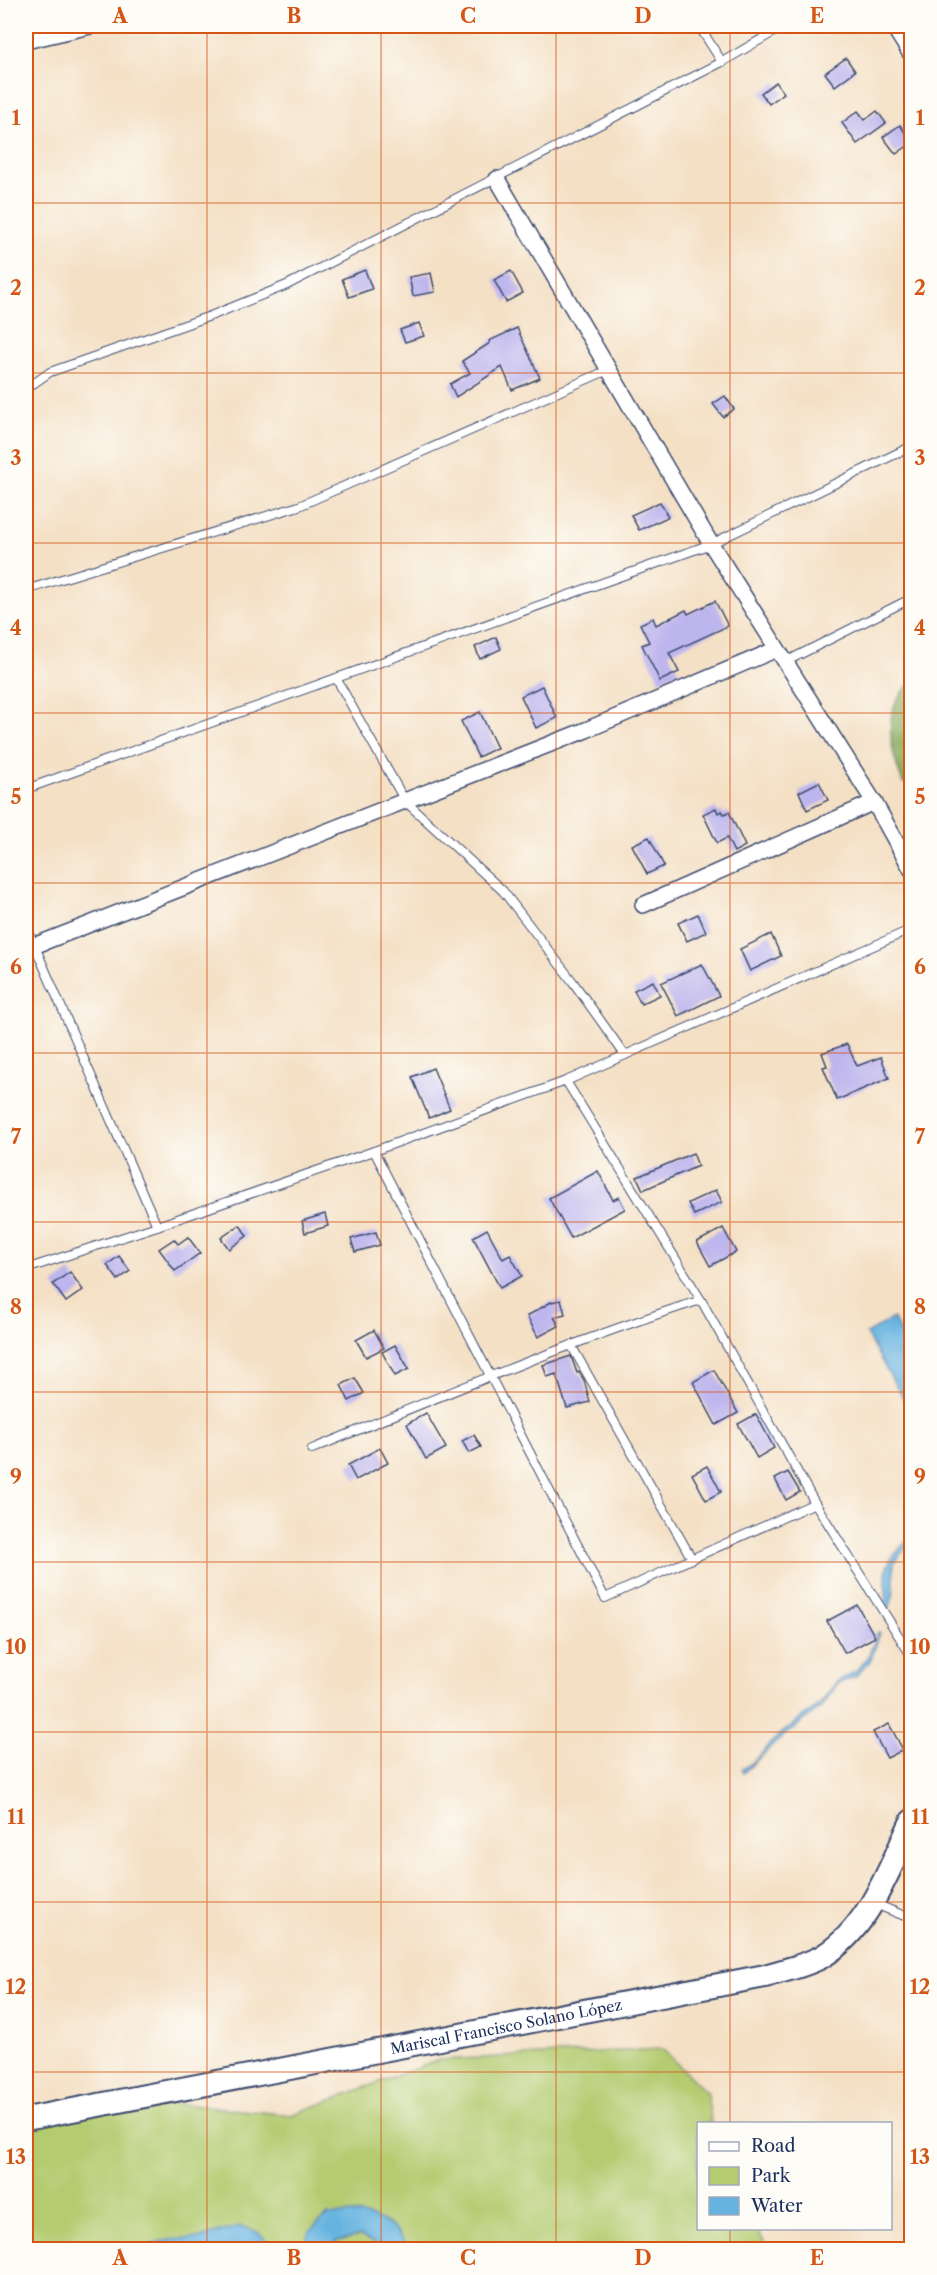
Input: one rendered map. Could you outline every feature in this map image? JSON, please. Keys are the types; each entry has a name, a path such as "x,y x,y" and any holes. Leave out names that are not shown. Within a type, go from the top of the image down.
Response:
{"main road":[{"name":"Mariscal Francisco Solano López","path":"26,2119 765,1976 822,1956 847,1938 872,1902 912,1821"}],"street":[{"path":"26,41 90,26"},
{"path":"893,26 912,56"},
{"path":"497,179 711,544 874,802 910,865"},
{"path":"30,948 781,655"},
{"path":"644,906 874,802"}],"lane":[{"path":"699,26 722,62"},
{"path":"26,389 50,372 213,315 287,285 722,62 784,26"},
{"path":"26,590 299,506 608,370"},
{"path":"26,789 711,544 912,446"},
{"path":"781,655 912,598"},
{"path":"336,678 405,801 503,891 573,982 625,1055"},
{"path":"26,926 30,948 157,1226"},
{"path":"26,1269 374,1151 566,1081 912,929"},
{"path":"566,1081 701,1300 815,1503 912,1657"},
{"path":"374,1151 604,1598 815,1503"},
{"path":"312,1449 489,1375 623,1325 701,1300"},
{"path":"571,1345 692,1559"},
{"path":"872,1902 912,1919"}],"green space":[{"path":"911,682 911,781 903,783 893,753 891,720 897,700"},
{"path":"662,2049 707,2093 711,2122 697,2122 697,2230 758,2230 765,2243 772,2249 26,2249 26,2113 142,2100 291,2115 439,2060"}],"water":[{"path":"893,1318 911,1351 911,1412 866,1334"},
{"path":"911,1536 911,1541 894,1563 894,1593 888,1611 885,1606 887,1567"},
{"path":"878,1632 880,1633 871,1660 856,1676 837,1684 822,1707 781,1738 743,1773 742,1769 752,1763 778,1736 821,1703 836,1682 858,1670 869,1655"},
{"path":"356,2214 387,2224 398,2233 409,2249 385,2249 360,2236 337,2241 331,2249 304,2249 310,2231 328,2215"},
{"path":"240,2226 258,2232 274,2249 136,2249 168,2240 200,2238"}],"building":[{"path":"846,58 855,71 835,86 825,73"},
{"path":"776,82 784,93 769,104 761,93"},
{"path":"858,111 865,120 877,111 886,123 857,144 842,123"},
{"path":"900,125 912,143 896,154 883,137"},
{"path":"365,270 372,289 349,297 342,279"},
{"path":"511,271 523,293 506,302 494,280"},
{"path":"431,273 435,292 413,296 409,277"},
{"path":"419,323 424,336 405,342 400,330"},
{"path":"517,328 540,378 512,390 502,367 456,397 450,384 470,373 462,361 490,343 489,341"},
{"path":"725,396 734,409 723,417 713,404"},
{"path":"660,502 668,517 639,530 631,515"},
{"path":"715,601 728,626 669,653 679,672 660,681 642,645 649,642 640,624 653,618 656,625 686,610 688,614"},
{"path":"496,637 501,649 480,659 475,647"},
{"path":"542,686 557,718 536,728 521,696"},
{"path":"480,712 497,748 478,757 461,721"},
{"path":"819,782 828,800 807,810 799,792"},
{"path":"716,808 718,813 729,812 745,846 734,852 727,838 717,843 703,814"},
{"path":"649,837 664,866 647,874 632,845"},
{"path":"698,914 706,932 687,941 678,923"},
{"path":"771,934 781,956 750,971 740,949"},
{"path":"702,964 719,996 678,1016 661,983"},
{"path":"653,981 660,995 641,1004 634,990"},
{"path":"847,1044 857,1066 881,1057 889,1078 837,1100 823,1067 827,1066 822,1053"},
{"path":"433,1068 450,1109 429,1118 412,1077"},
{"path":"693,1153 698,1166 643,1190 637,1177"},
{"path":"598,1171 613,1200 619,1197 625,1209 571,1238 549,1198"},
{"path":"716,1190 722,1202 694,1215 688,1203"},
{"path":"325,1214 328,1226 305,1233 302,1221"},
{"path":"240,1225 247,1236 229,1249 221,1238"},
{"path":"723,1228 736,1252 710,1266 697,1242"},
{"path":"487,1229 503,1259 510,1255 522,1276 500,1288 473,1237"},
{"path":"376,1232 380,1245 355,1252 351,1239"},
{"path":"188,1237 200,1253 175,1271 159,1249 174,1239 178,1244"},
{"path":"119,1256 130,1271 118,1280 107,1265"},
{"path":"70,1272 83,1290 66,1302 53,1284"},
{"path":"561,1300 565,1314 554,1317 559,1326 538,1337 527,1316 551,1302"},
{"path":"374,1330 384,1348 366,1357 356,1340"},
{"path":"395,1345 409,1369 395,1376 382,1352"},
{"path":"571,1356 577,1373 579,1372 584,1380 590,1402 567,1408 556,1374 547,1377 543,1365"},
{"path":"714,1370 738,1413 716,1425 693,1382"},
{"path":"355,1378 364,1393 349,1401 341,1385"},
{"path":"426,1413 446,1448 426,1459 407,1424"},
{"path":"756,1414 774,1448 757,1458 738,1424"},
{"path":"474,1435 481,1447 469,1453 462,1441"},
{"path":"380,1448 388,1463 356,1480 348,1465"},
{"path":"707,1466 721,1492 706,1500 692,1474"},
{"path":"788,1472 800,1492 786,1500 775,1479"},
{"path":"857,1605 875,1637 845,1653 827,1621"},
{"path":"889,1724 903,1750 887,1758 873,1732"}]}
